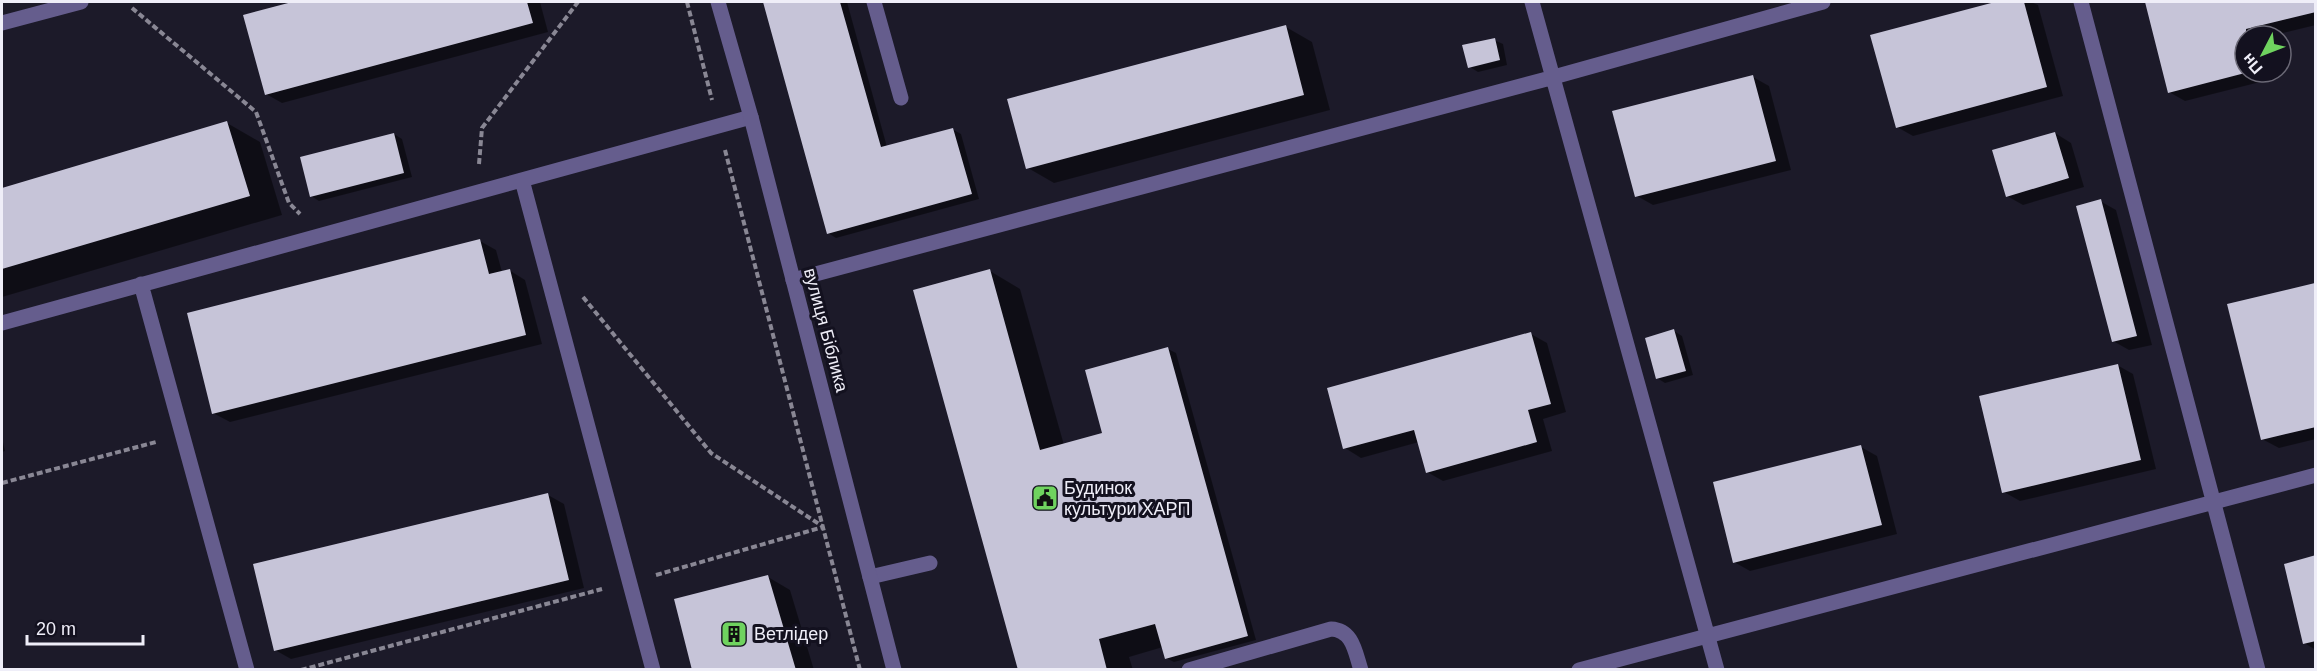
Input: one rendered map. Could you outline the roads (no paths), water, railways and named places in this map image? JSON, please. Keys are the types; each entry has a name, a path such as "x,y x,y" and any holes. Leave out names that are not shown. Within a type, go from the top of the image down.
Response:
{"street":[{"path":"2,23 81,2"},
{"name":"вулиця Біблика","path":"718,2 751,117 894,669"},
{"path":"874,2 901,98"},
{"path":"1532,2 1717,669"},
{"path":"793,280 1543,80 1823,2"},
{"path":"2080,2 2258,669"},
{"path":"2,322 751,117"},
{"path":"522,180 653,669"},
{"path":"141,284 247,669"},
{"path":"1580,669 2316,475"},
{"path":"870,577 930,562"},
{"path":"1189,669 1331,628 1341,629 1349,636 1361,669"}],"place":[{"name":"Будинок культури ХАРП","path":"1045,498"},
{"name":"Ветлідер","path":"734,634"}]}
